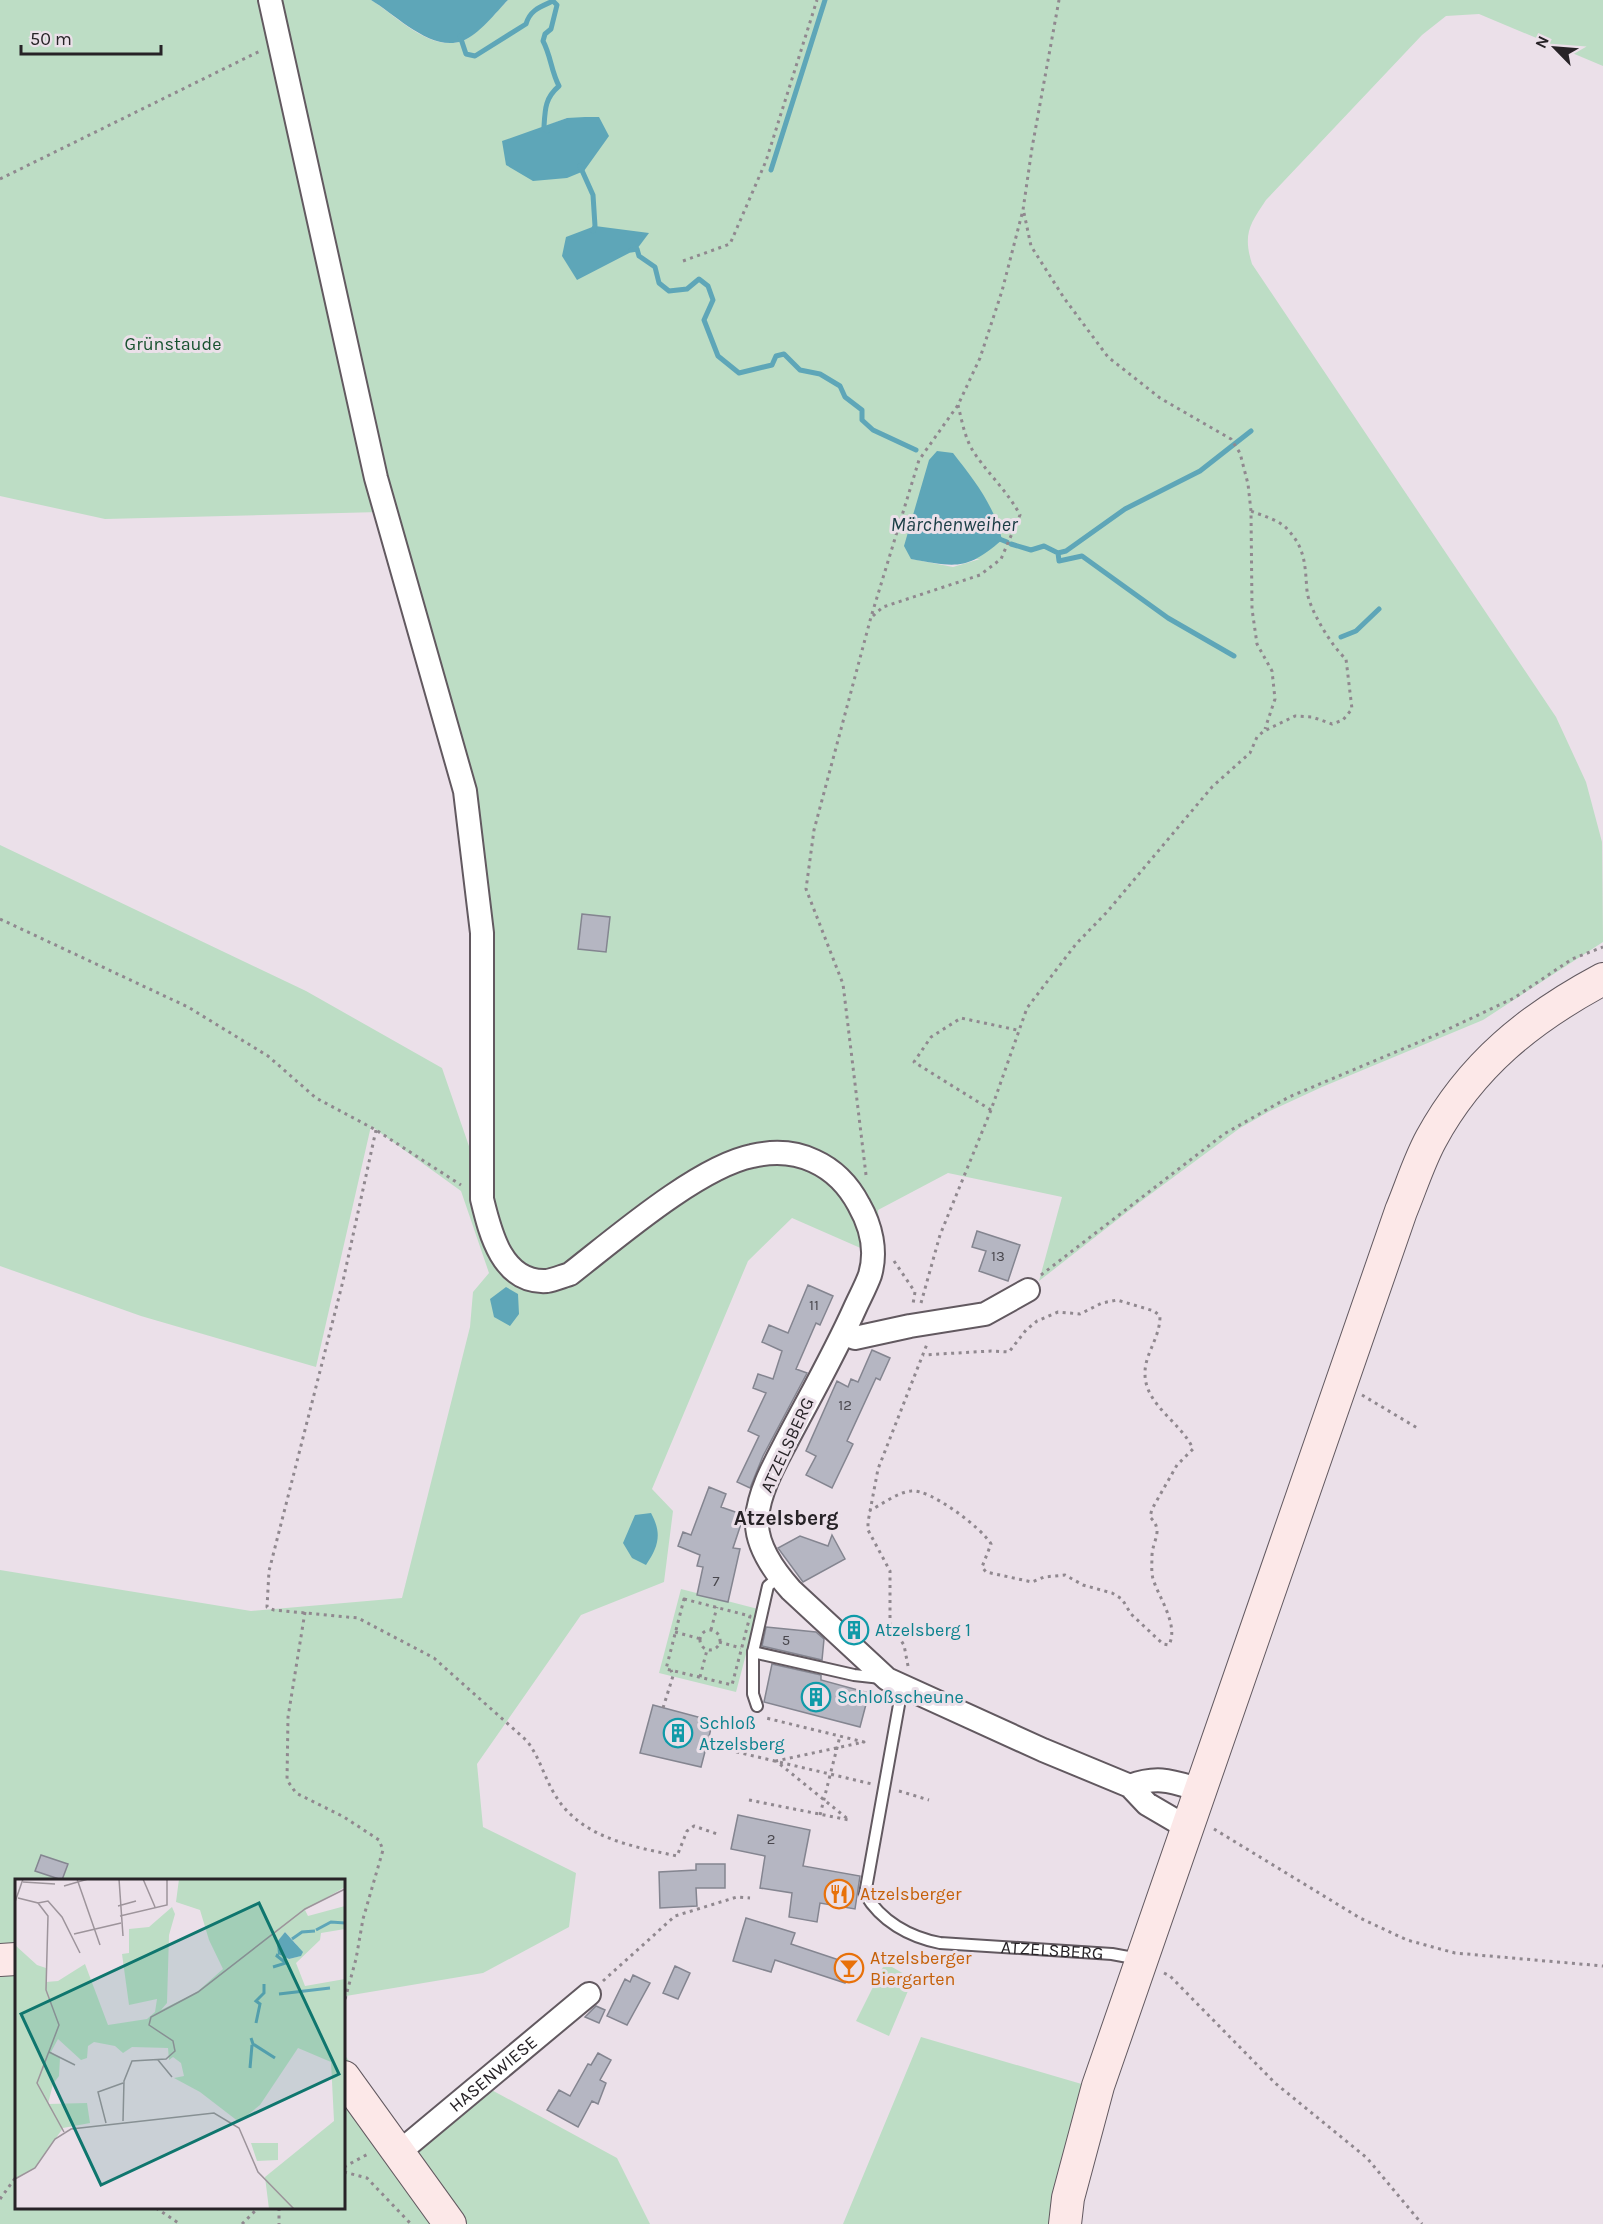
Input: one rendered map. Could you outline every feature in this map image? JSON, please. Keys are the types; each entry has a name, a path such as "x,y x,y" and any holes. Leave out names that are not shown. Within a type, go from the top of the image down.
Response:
{"street":[{"path":"270,0 376,478 465,791 482,933 482,1199"},
{"path":"1065,2224 1068,2198 1098,2086 1401,1211 1430,1141 1454,1100 1491,1057 1554,1005 1603,979"},
{"name":"ATZELSBERG","path":"482,1199 491,1238 508,1266 525,1277 547,1281 570,1274 703,1176 749,1156 770,1153 793,1154 815,1161 847,1185 865,1216 872,1238 870,1274 844,1334 764,1489 757,1517 759,1539 779,1577 894,1683 1130,1786 1146,1804 1193,1811"},
{"path":"844,1334 855,1338 918,1324 985,1314 1028,1290"},
{"path":"1130,1786 1146,1780 1163,1779 1193,1811"},
{"path":"0,1960 15,1959"},
{"name":"HASENWIESE","path":"397,2150 409,2144 589,1994"},
{"path":"345,2079 450,2224"}],"lane":[{"path":"757,1706 753,1694 753,1652 768,1586 779,1577"},
{"path":"753,1652 894,1683 882,1786"},
{"name":"ATZELSBERG","path":"882,1786 865,1894 875,1911 890,1922 925,1940 1112,1954 1143,1960"}],"path":[{"path":"683,261 730,244 766,161 817,0"},
{"path":"870,1183 865,1172 843,984 806,889 814,830 871,617 919,460 958,405 980,358 1002,291 1023,210 1059,0"},
{"path":"0,180 279,41"},
{"path":"1023,210 1031,246 1064,298 1108,357 1160,398 1231,439 1240,453 1248,484 1251,511 1252,609 1257,644 1272,671 1275,699 1264,731"},
{"path":"871,617 883,607 980,576 1001,559 1020,515 1011,497 974,453 965,435 958,405"},
{"path":"918,1324 921,1299 933,1257 991,1110 1017,1030 1027,1008 1076,944 1107,912 1212,787 1250,753 1257,737 1264,731 1295,716 1312,717 1332,724 1343,720 1352,709 1353,699 1346,659 1334,649 1307,592 1308,575 1301,549 1288,529 1251,511"},
{"path":"0,919 188,1007 268,1056 316,1098 376,1130 482,1199"},
{"path":"1028,1290 1040,1276 1224,1134 1289,1097 1438,1034 1514,998 1572,959 1603,947"},
{"path":"991,1110 914,1062 931,1037 961,1018 1017,1030"},
{"path":"376,1130 346,1271 269,1571 267,1607 274,1611 358,1618 434,1658 527,1741 539,1756 544,1777 557,1798 578,1820 607,1839 677,1856 687,1831 694,1826 720,1835"},
{"path":"894,1683 908,1667 904,1645 890,1624 890,1571 868,1530 869,1511 872,1491 888,1438 929,1339 918,1324 915,1292 897,1269"},
{"path":"869,1511 909,1491 925,1493 974,1524 987,1536 991,1544 983,1561 982,1567 986,1572 1032,1582 1044,1577 1065,1575 1083,1585 1112,1593 1122,1599 1131,1614 1162,1644 1169,1645 1172,1639 1166,1605 1151,1568 1152,1551 1158,1531 1157,1524 1150,1517 1152,1509 1177,1465 1193,1449 1163,1413 1145,1383 1149,1356 1160,1331 1160,1317 1154,1311 1140,1309 1117,1300 1102,1303 1080,1314 1059,1312 1037,1321 1026,1330 1009,1353 991,1351 923,1355"},
{"path":"1342,1383 1419,1429"},
{"path":"684,1599 750,1616 732,1685 666,1668 675,1632 684,1599"},
{"path":"711,1630 717,1607"},
{"path":"305,1612 288,1717 287,1780 296,1793 344,1817 379,1840 383,1850 363,1919 356,1959 345,1999"},
{"path":"700,1639 703,1633 711,1630"},
{"path":"711,1630 717,1634 719,1642"},
{"path":"675,1632 700,1639 707,1649 700,1677"},
{"path":"719,1642 753,1652"},
{"path":"707,1649 713,1649 719,1642"},
{"path":"663,1708 673,1676 671,1670"},
{"path":"766,1718 864,1742 776,1761"},
{"path":"820,1815 841,1735"},
{"path":"707,1745 882,1786 929,1800"},
{"path":"749,1800 849,1820 776,1761"},
{"path":"1193,1811 1360,1918 1407,1940 1455,1953 1603,1966"},
{"path":"589,1994 675,1916 737,1897 750,1898"},
{"path":"1143,1960 1152,1968 1170,1976 1275,2083 1366,2158 1422,2224"},
{"path":"345,2172 367,2178 411,2224"},
{"path":"0,2199 15,2178"},
{"path":"158,2209 180,2224"},
{"path":"242,2224 257,2209"}],"green space":[{"name":"Grünstaude","path":"0,0 371,0 414,31 438,41 450,43 462,41 474,34 508,0 1603,0 1603,66 1479,14 1446,16 1422,35 1266,200 1255,216 1249,231 1248,245 1252,264 1556,717 1586,782 1602,842 1603,942 1483,1020 1322,1087 1240,1128 1039,1281 1062,1197 948,1173 878,1210 881,1257 792,1218 748,1261 652,1489 673,1511 664,1582 581,1615 477,1764 483,1827 576,1873 569,1927 483,1973 345,1998 345,1879 15,1879 15,2209 345,2209 345,2055 404,2137 477,2082 617,2158 650,2224 0,2224 0,1570 251,1611 402,1598 470,1327 473,1292 489,1273 461,1191 371,1126 316,1367 141,1316 0,1266 0,845 306,991 442,1068 471,1152 482,933 465,791 380,512 105,519 0,496","holes":["567,118 506,165 544,127","912,559 980,559 953,567"]},
{"path":"681,1589 758,1609 736,1692 659,1673"},
{"path":"885,1963 913,1979 889,2036 856,2021"},
{"path":"921,2037 1085,2085 1053,2224 843,2224"}],"water":[{"path":"371,0 508,0 475,34 462,41 450,43 426,37"},
{"path":"599,117 609,136 584,171 567,178 533,181 506,165 502,141 567,118"},
{"path":"595,226 649,233 637,249 577,280 562,256 566,237"},
{"name":"Märchenweiher","path":"937,451 953,453 983,494 999,528 1002,540 969,562 950,565 911,559 904,546 929,460"},
{"path":"506,1287 518,1294 519,1314 510,1326 494,1317 490,1299"},
{"path":"651,1513 657,1527 658,1539 654,1552 646,1565 632,1558 623,1543 635,1515"}],"building":[{"path":"582,914 610,917 606,952 578,949"},
{"path":"977,1231 1020,1245 1008,1281 979,1271 986,1251 972,1247"},
{"path":"808,1285 833,1296 820,1325 816,1323 796,1369 807,1373 763,1456 750,1488 737,1482 759,1436 748,1431 766,1393 753,1388 758,1374 773,1379 782,1351 762,1342 769,1325 788,1333"},
{"path":"872,1350 890,1358 880,1380 876,1378 847,1441 853,1444 832,1488 806,1475 816,1456 806,1451 837,1381 848,1387 851,1379 858,1382"},
{"path":"709,1487 726,1494 721,1507 744,1515 733,1548 740,1549 728,1602 697,1595 703,1567 697,1566 700,1555 678,1546 683,1532 691,1535"},
{"path":"832,1535 845,1559 803,1582 778,1548 800,1536 828,1546"},
{"path":"766,1627 816,1632 824,1639 822,1660 762,1646"},
{"name":"Schloßscheune","path":"772,1664 821,1675 821,1680 869,1693 860,1727 764,1702"},
{"name":"Schloß Atzelsberg","path":"653,1705 713,1721 701,1767 640,1753"},
{"path":"738,1815 810,1830 803,1866 860,1876 855,1909 820,1903 817,1922 789,1917 792,1893 760,1888 765,1856 731,1849"},
{"path":"41,1855 68,1864 62,1879 35,1871"},
{"path":"696,1864 725,1864 725,1888 696,1888 697,1906 660,1908 659,1872 696,1870"},
{"path":"746,1918 795,1933 791,1944 851,1964 845,1983 775,1960 771,1972 733,1961"},
{"path":"675,1966 690,1973 678,1999 663,1993"},
{"path":"633,1975 650,1983 627,2025 607,2016 625,1979 630,1982"},
{"path":"596,2006 605,2010 599,2023 585,2017"},
{"path":"598,2053 611,2060 600,2080 606,2083 598,2104 592,2101 578,2127 547,2110 559,2090 570,2096 588,2064 591,2065"}],"waterway":[{"path":"771,170 825,0"},
{"path":"460,36 466,54 475,56 526,24 530,15 536,10 553,1 557,5 551,29 545,34 543,41 559,86 547,104 544,127 547,131"},
{"path":"580,166 593,195 595,226 593,231"},
{"path":"631,250 637,249 639,256 655,267 659,283 669,291 687,289 699,279 708,286 713,300 704,320 718,356 739,373 772,365 776,356 784,354 800,370 820,374 840,386 845,397 862,410 862,420 873,430 916,450"},
{"path":"1011,544 1031,550 1044,546 1058,553 1066,551 1125,509 1200,471 1251,431"},
{"path":"997,538 1007,542"},
{"path":"1058,553 1059,561 1082,556 1168,618 1234,656"},
{"path":"1341,637 1356,631 1379,609"}],"place":[{"name":"Atzelsberg 1","path":"854,1630"},
{"name":"Schloßscheune","path":"816,1697"},
{"name":"Schloß Atzelsberg","path":"678,1733"},
{"name":"Atzelsberger","path":"839,1894"},
{"name":"Atzelsberger Biergarten","path":"849,1968"}],"district":[{"name":"Atzelsberg","path":"786,1518"}]}
